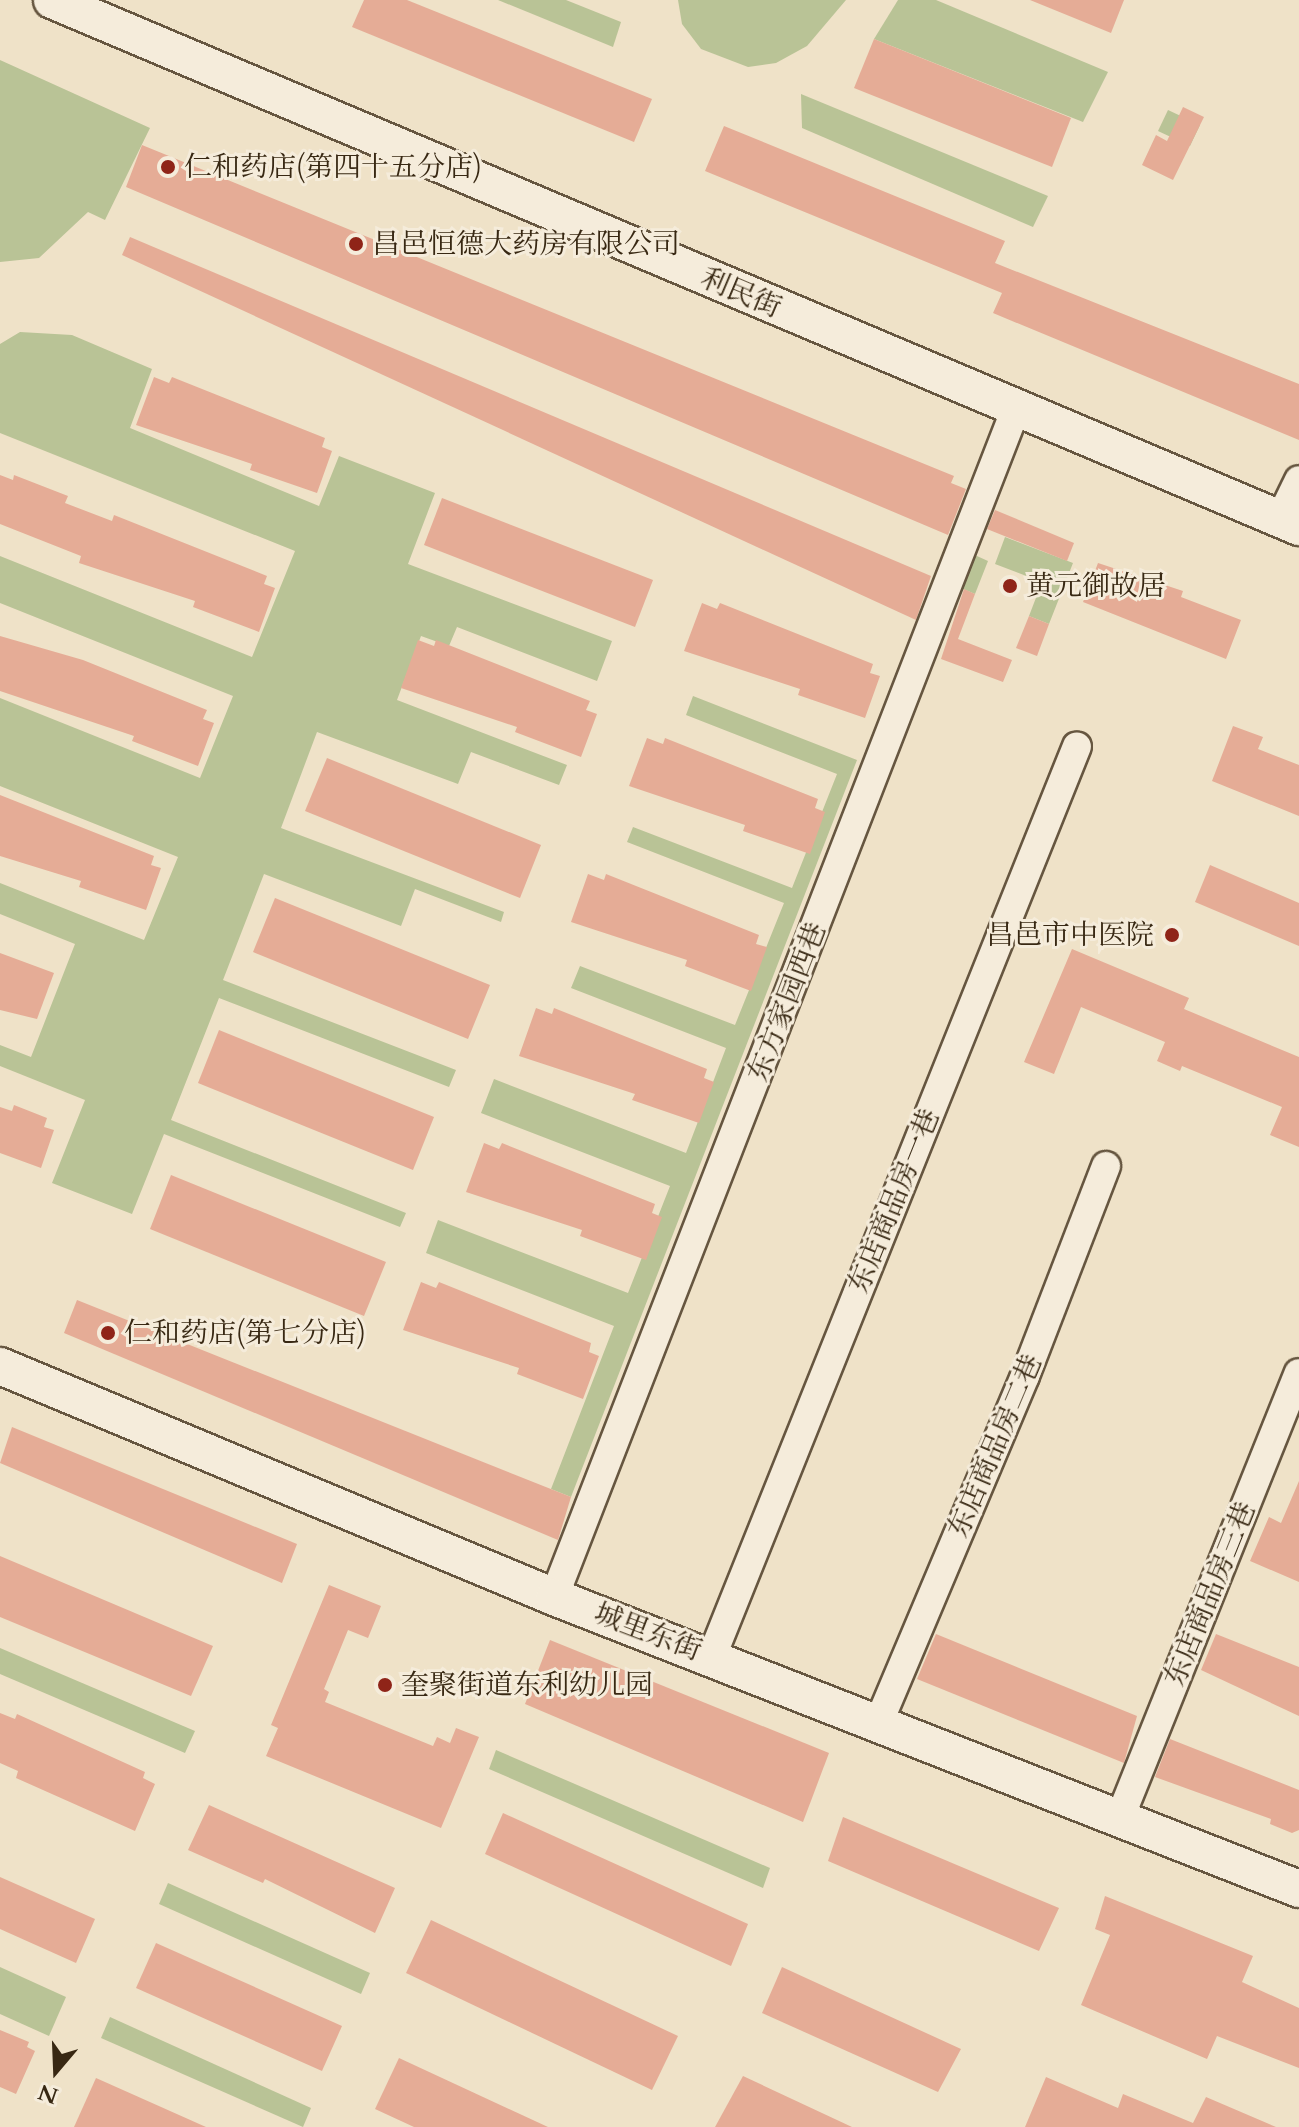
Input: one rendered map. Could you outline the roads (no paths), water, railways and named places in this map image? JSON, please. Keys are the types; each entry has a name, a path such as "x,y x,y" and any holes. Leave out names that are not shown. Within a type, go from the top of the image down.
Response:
{"street":[{"name":"利民街","path":"52,0 1290,523"},
{"name":"东方家园西巷","path":"554,1597 1017,406"},
{"path":"1290,523 1299,480"},
{"name":"东店商品房一巷","path":"712,1656 1077,746"},
{"name":"东店商品房二巷","path":"878,1724 1025,1376 1106,1166"},
{"name":"城里东街","path":"0,1366 554,1597 1121,1815 1299,1889"},
{"name":"东店商品房三巷","path":"1121,1815 1299,1373"}],"place":[{"name":"仁和药店(第四十五分店)","path":"168,167"},
{"name":"昌邑恒德大药房有限公司","path":"356,244"},
{"name":"黄元御故居","path":"1010,586"},
{"name":"昌邑市中医院","path":"1172,935"},
{"name":"仁和药店(第七分店)","path":"108,1333"},
{"name":"奎聚街道东利幼儿园","path":"385,1685"}]}
